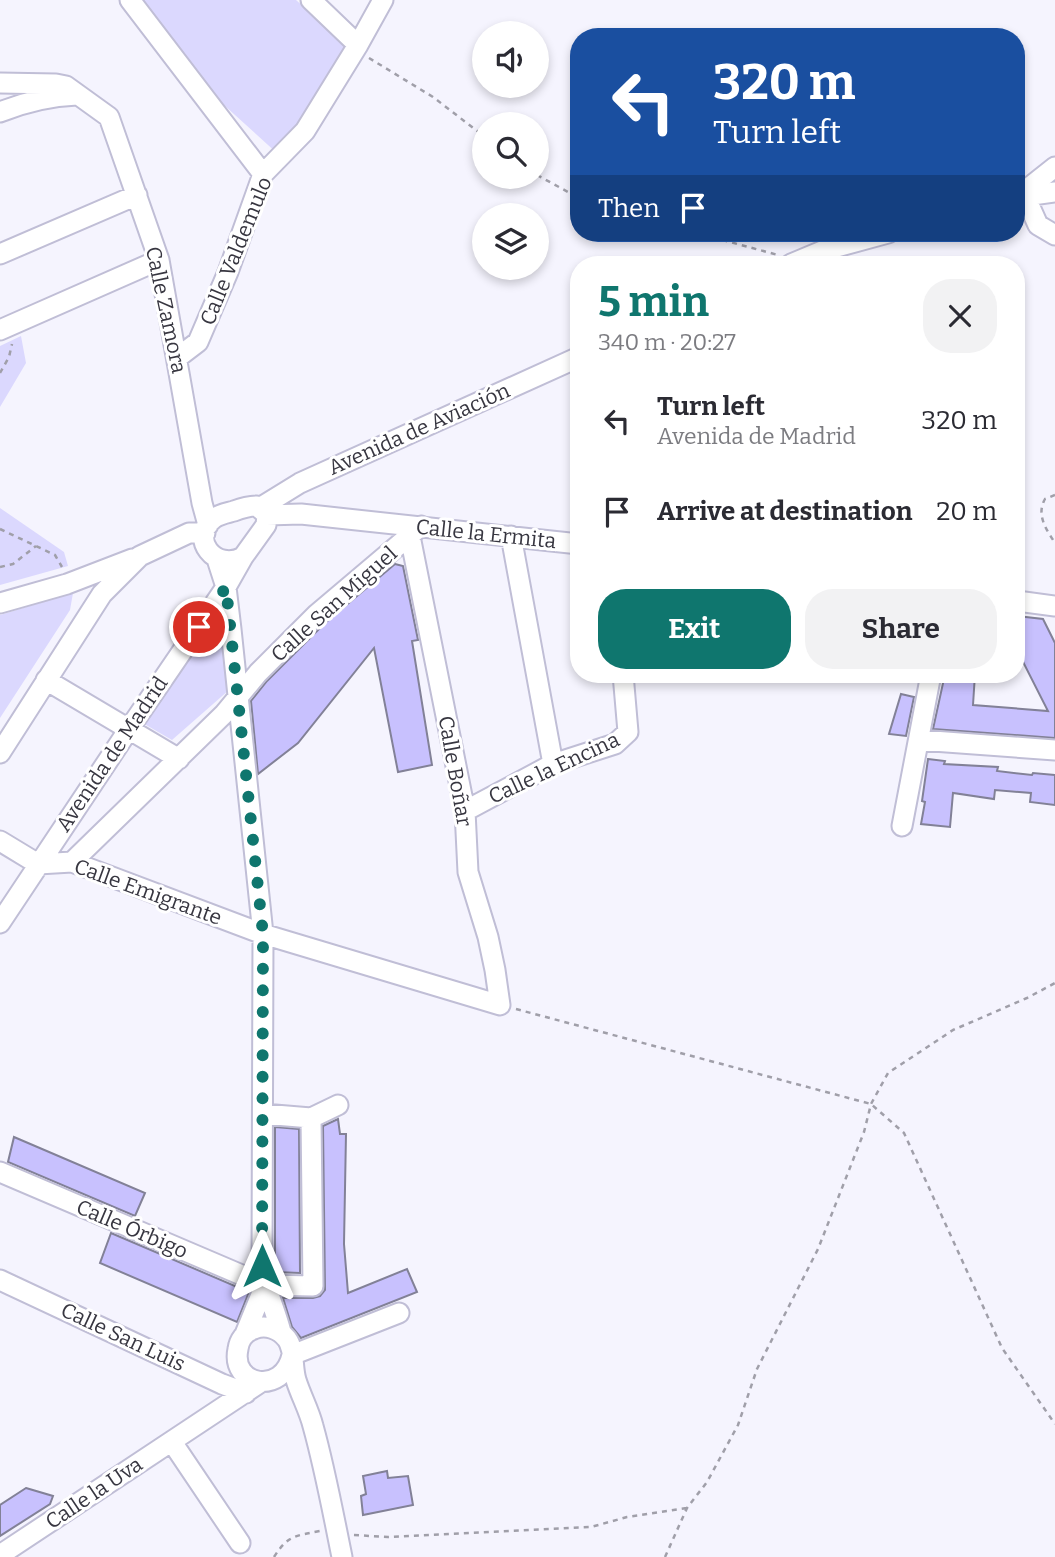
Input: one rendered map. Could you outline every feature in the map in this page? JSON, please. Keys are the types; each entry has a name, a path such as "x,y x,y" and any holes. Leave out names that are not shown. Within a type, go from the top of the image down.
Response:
{"street":[{"path":"130,0 264,174"},
{"path":"311,0 357,47"},
{"name":"Calle Valdemulo","path":"177,358 198,342 228,272 264,174 305,131 383,0"},
{"path":"1,83 8,94 5,110"},
{"name":"Calle Zamora","path":"1,83 66,86 110,117 159,260 202,503 211,525"},
{"path":"5,110 26,102 79,95"},
{"path":"1025,192 1055,167"},
{"path":"1025,195 1055,192"},
{"path":"0,254 137,195"},
{"path":"1025,204 1038,225 1055,235"},
{"path":"810,256 855,242"},
{"path":"6,335 159,260"},
{"name":"Avenida de Aviación","path":"264,511 300,483 570,362"},
{"path":"0,603 67,584 140,556 252,505 264,511"},
{"name":"Calle la Ermita","path":"264,511 416,531 511,536 570,543"},
{"name":"Avenida de Madrid","path":"0,923 266,525 264,511"},
{"path":"211,525 208,550 217,559 226,587 263,934 262,1266 265,1285 292,1355 285,1373 270,1383"},
{"name":"Calle San Miguel","path":"72,862 179,759 317,614 416,531"},
{"name":"Calle Boñar","path":"416,531 465,811 468,872 488,937 499,1005"},
{"path":"511,536 553,764"},
{"path":"0,753 102,594 140,556"},
{"path":"217,559 232,561 243,557"},
{"path":"1025,602 1055,607"},
{"path":"46,680 179,759"},
{"name":"Calle la Encina","path":"465,811 553,764 615,744 628,732 624,683"},
{"path":"902,826 929,683"},
{"path":"919,740 1055,750"},
{"path":"0,841 38,864"},
{"name":"Calle Emigrante","path":"38,864 72,862 263,934 499,1005"},
{"path":"263,1114 311,1118 338,1105"},
{"path":"265,1285 313,1286 311,1118"},
{"name":"Calle Órbigo","path":"0,1172 265,1285"},
{"name":"Calle San Luis","path":"0,1280 222,1384 270,1383"},
{"path":"265,1285 237,1352 238,1362 246,1376 270,1383 313,1424 342,1557"},
{"path":"292,1355 399,1314"},
{"path":"245,1334 263,1327 281,1332"},
{"name":"Calle la Uva","path":"180,1437 238,1362"},
{"name":"Calle la Uva","path":"0,1555 180,1437 270,1383"},
{"path":"180,1437 240,1543"}],"path":[{"path":"357,47 433,97 472,127"},
{"path":"549,182 570,193"},
{"path":"730,242 779,256"},
{"path":"0,373 9,357 6,335"},
{"path":"1055,495 1045,499 1041,506 1041,516 1055,543"},
{"path":"0,529 55,555 62,567"},
{"path":"0,567 13,564 36,546"},
{"path":"665,1557 687,1508 706,1482 738,1425 757,1369 818,1249 872,1104 888,1073 954,1030 1055,983"},
{"path":"499,1005 872,1104 904,1133 1002,1348 1055,1424"},
{"path":"274,1557 284,1542 297,1536 325,1530 359,1536 388,1537 591,1527 627,1517 687,1508"}],"shaded area":[{"path":"142,0 296,0 347,46 279,155 214,96"},
{"path":"21,336 26,363 0,407 0,346"},
{"path":"0,508 64,552 68,566 0,585"},
{"path":"73,593 70,610 0,718 0,615"},
{"path":"203,638 212,638 223,647 229,690 172,740 141,722"}],"building":[{"path":"395,564 403,566 418,640 412,641 432,765 398,772 374,648 298,743 258,774 251,701 267,681 325,623"},
{"path":"1025,617 1043,619 1055,643 1055,738 933,729 943,683 974,683 973,705 1048,711 1025,666"},
{"path":"901,694 914,697 906,736 889,734"},
{"path":"928,759 945,761 944,764 998,767 997,771 1055,775 1055,805 1030,802 1031,793 995,790 994,799 953,793 950,827 921,824"},
{"path":"338,1119 340,1134 346,1134 344,1244 348,1293 407,1269 417,1292 301,1338 292,1327 283,1298 313,1298 320,1296 325,1290 323,1126"},
{"path":"275,1127 299,1129 300,1273 275,1272"},
{"path":"14,1137 145,1193 135,1216 8,1162"},
{"path":"111,1233 249,1292 237,1322 100,1263"},
{"path":"387,1471 388,1478 408,1476 413,1505 363,1515 361,1496 366,1494 363,1476"},
{"path":"26,1488 53,1496 50,1504 0,1536 0,1505"}],"route":[{"path":"199,627 226,587 263,934 262,1266"}]}
